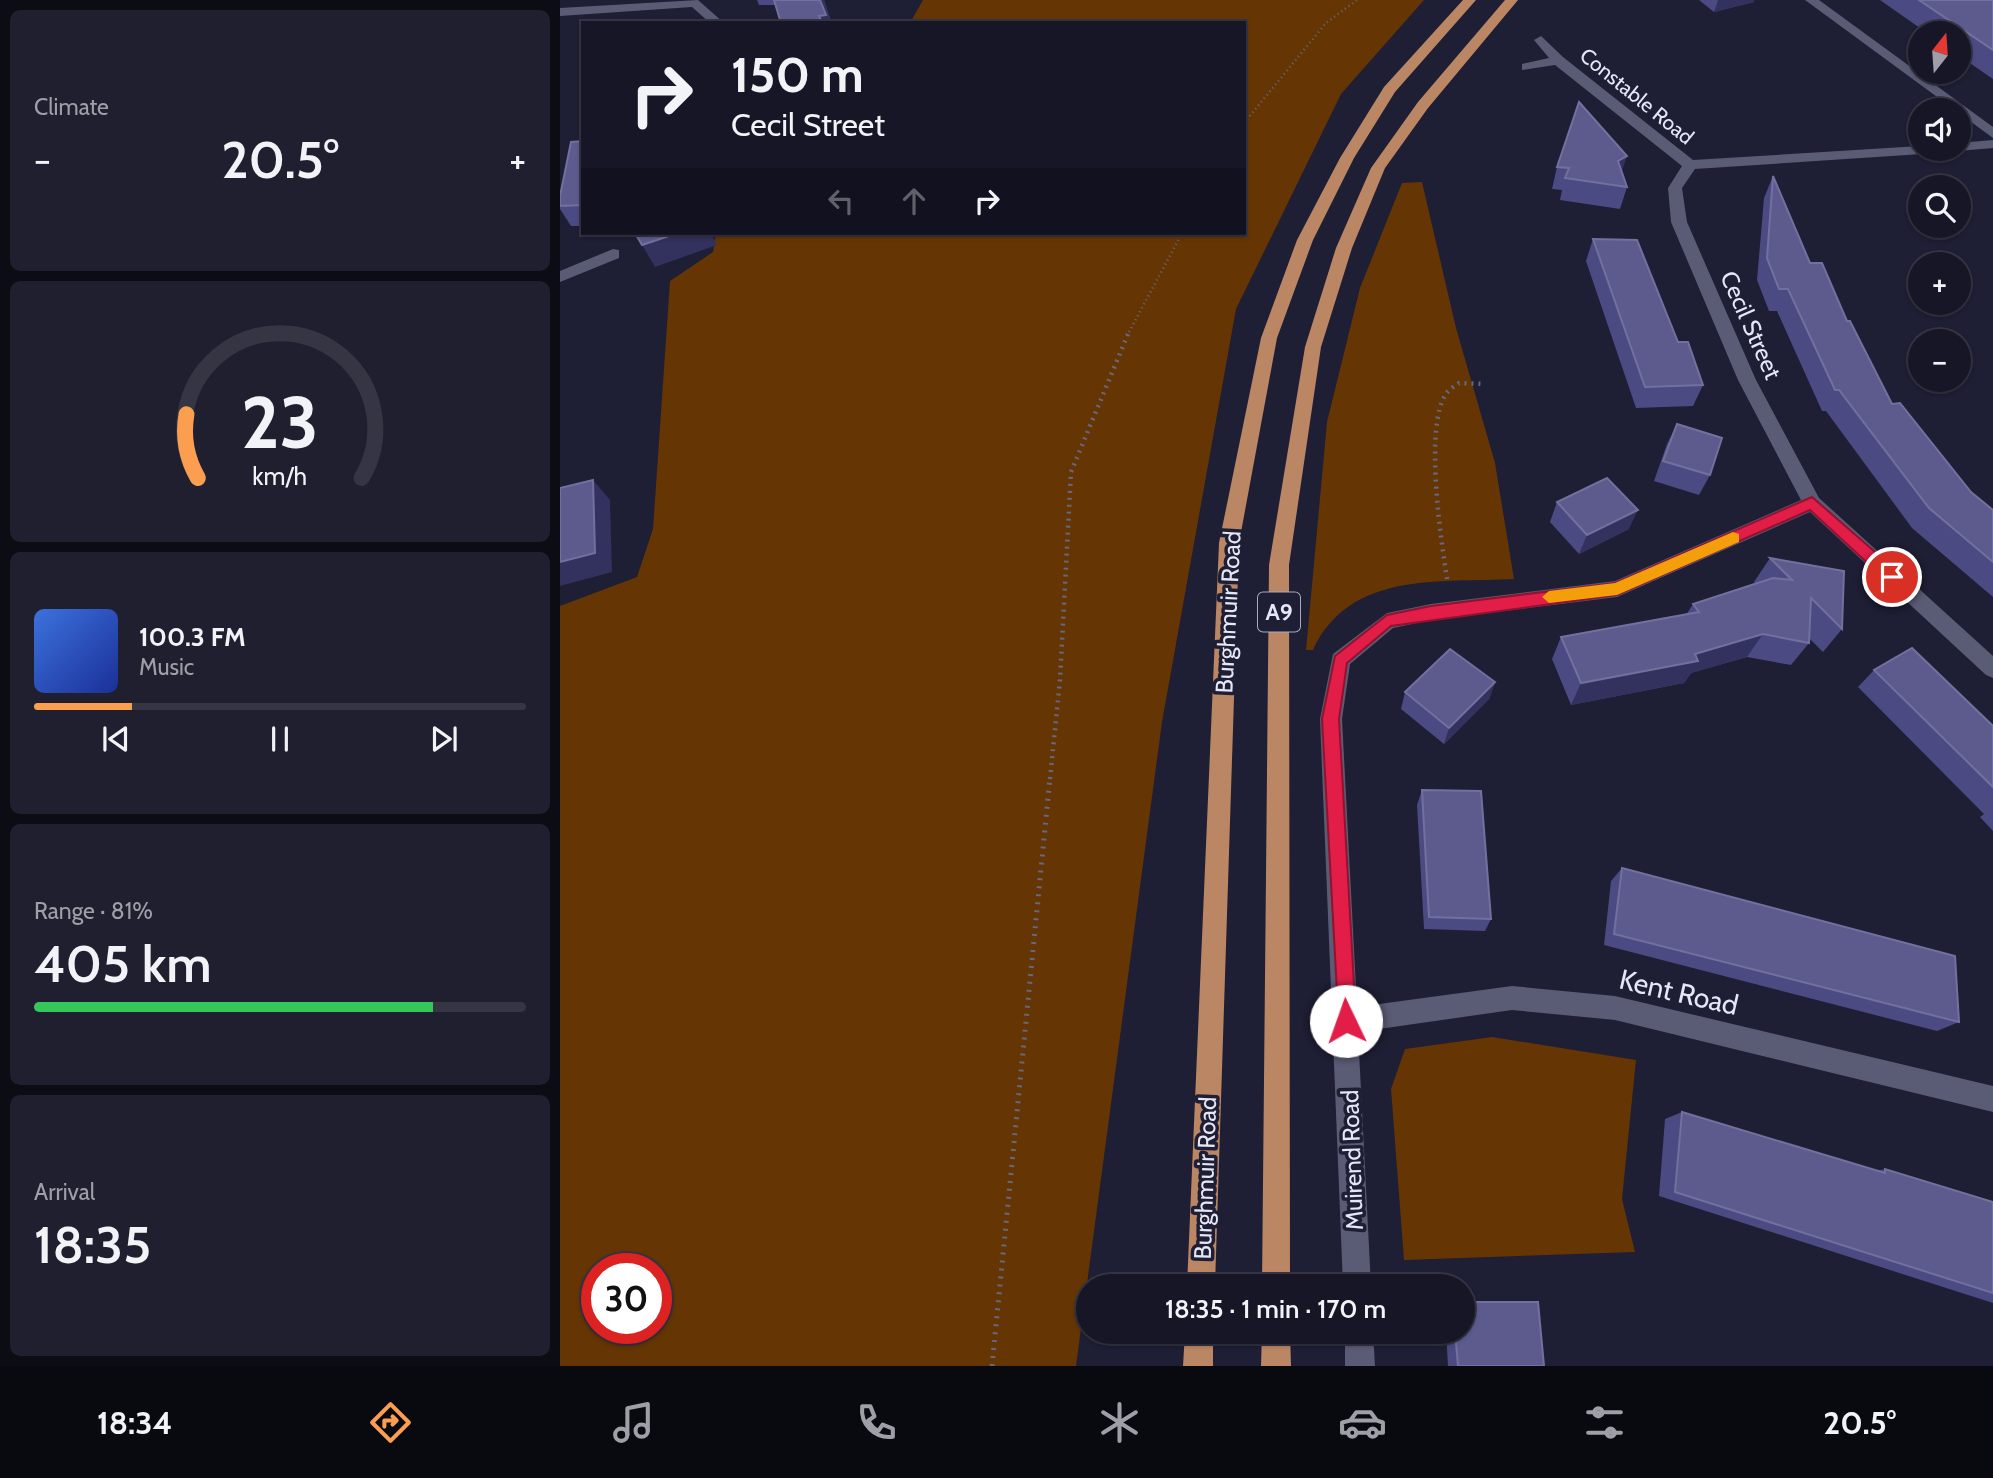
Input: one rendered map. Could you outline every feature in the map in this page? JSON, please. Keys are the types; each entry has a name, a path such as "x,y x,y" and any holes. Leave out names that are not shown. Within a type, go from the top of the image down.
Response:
{"main road":[{"name":"Burghmuir Road","path":"1201,1274 1229,543 1269,338 1305,240 1347,158 1389,90 1470,0"},
{"name":"Burghmuir Road","path":"1276,1274 1279,565 1313,347 1345,248 1378,168 1423,105 1512,0"},
{"path":"1198,1366 1199,1344"},
{"path":"1276,1344 1276,1366"}],"street":[{"path":"1811,0 1993,134"},
{"path":"560,12 696,1 716,21"},
{"name":"Constable Road","path":"1541,40 1558,60 1690,165"},
{"name":"Constable Road","path":"1527,67 1558,60"},
{"path":"1971,146 1993,144"},
{"path":"1690,165 1908,151"},
{"name":"Cecil Street","path":"1690,165 1675,188 1679,222 1747,380 1812,503 1993,669"},
{"path":"560,277 613,254"},
{"name":"Muirend Road","path":"1357,1274 1331,719 1340,660 1387,621 1617,589 1812,503"},
{"name":"Kent Road","path":"1346,1021 1512,998 1615,1008 1993,1099"},
{"path":"1359,1344 1360,1366"}],"path":[{"path":"1246,121 1326,23 1357,0"},
{"path":"992,1366 1060,680 1072,472 1120,349 1181,235"},
{"path":"1452,610 1439,528 1439,415 1446,394 1458,383 1485,384"}],"shaded area":[{"path":"923,0 1424,0 1341,94 1236,309 1162,722 1088,1274 1076,1274 1076,1344 1079,1344 1076,1366 560,1366 560,606 637,577 653,529 670,281 713,252 716,235 1246,235 1246,21 911,21"},
{"path":"1422,182 1456,328 1495,463 1514,579 1428,582 1374,593 1350,606 1329,624 1313,650 1306,650 1327,422 1360,288 1402,183"},
{"path":"1492,1037 1636,1060 1622,1199 1635,1252 1404,1260 1391,1089 1405,1049"}],"building":[{"path":"774,0 820,0 826,15 819,16 821,21 780,21"},
{"path":"1919,0 1993,0 1993,50 1971,35 1971,21 1950,21"},
{"path":"1579,102 1627,156 1618,161 1627,187 1565,178 1569,168 1557,167"},
{"path":"581,141 581,205 560,206 560,196 571,142"},
{"path":"1773,176 1810,263 1822,263 1847,321 1850,321 1892,404 1900,403 1971,492 1993,510 1993,562 1929,508 1839,390 1835,390 1788,289 1779,289 1767,258"},
{"path":"636,235 672,235 642,245"},
{"path":"1593,239 1637,240 1678,342 1688,342 1703,385 1645,387"},
{"path":"1677,424 1722,438 1710,475 1663,461"},
{"path":"1607,478 1638,510 1587,535 1557,502"},
{"path":"593,480 595,553 560,562 560,488"},
{"path":"1770,558 1844,571 1842,629 1811,598 1809,643 1763,634 1695,654 1698,661 1581,683 1561,637 1699,612 1693,604 1773,578 1792,580"},
{"path":"1912,648 1993,726 1993,787 1874,670"},
{"path":"1450,649 1495,682 1449,728 1405,692"},
{"path":"1422,790 1481,791 1491,919 1429,917"},
{"path":"1622,868 1955,956 1959,1022 1614,934"},
{"path":"1682,1112 1885,1173 1885,1169 1993,1202 1993,1293 1675,1192"},
{"path":"1475,1302 1538,1302 1544,1366 1458,1366 1456,1344 1475,1344"}],"slow traffic":[{"path":"1549,597 1617,589 1733,538"}],"route":[{"path":"1346,1021 1331,719 1340,660 1387,621 1431,612 1617,589 1812,503 1892,577"}]}
